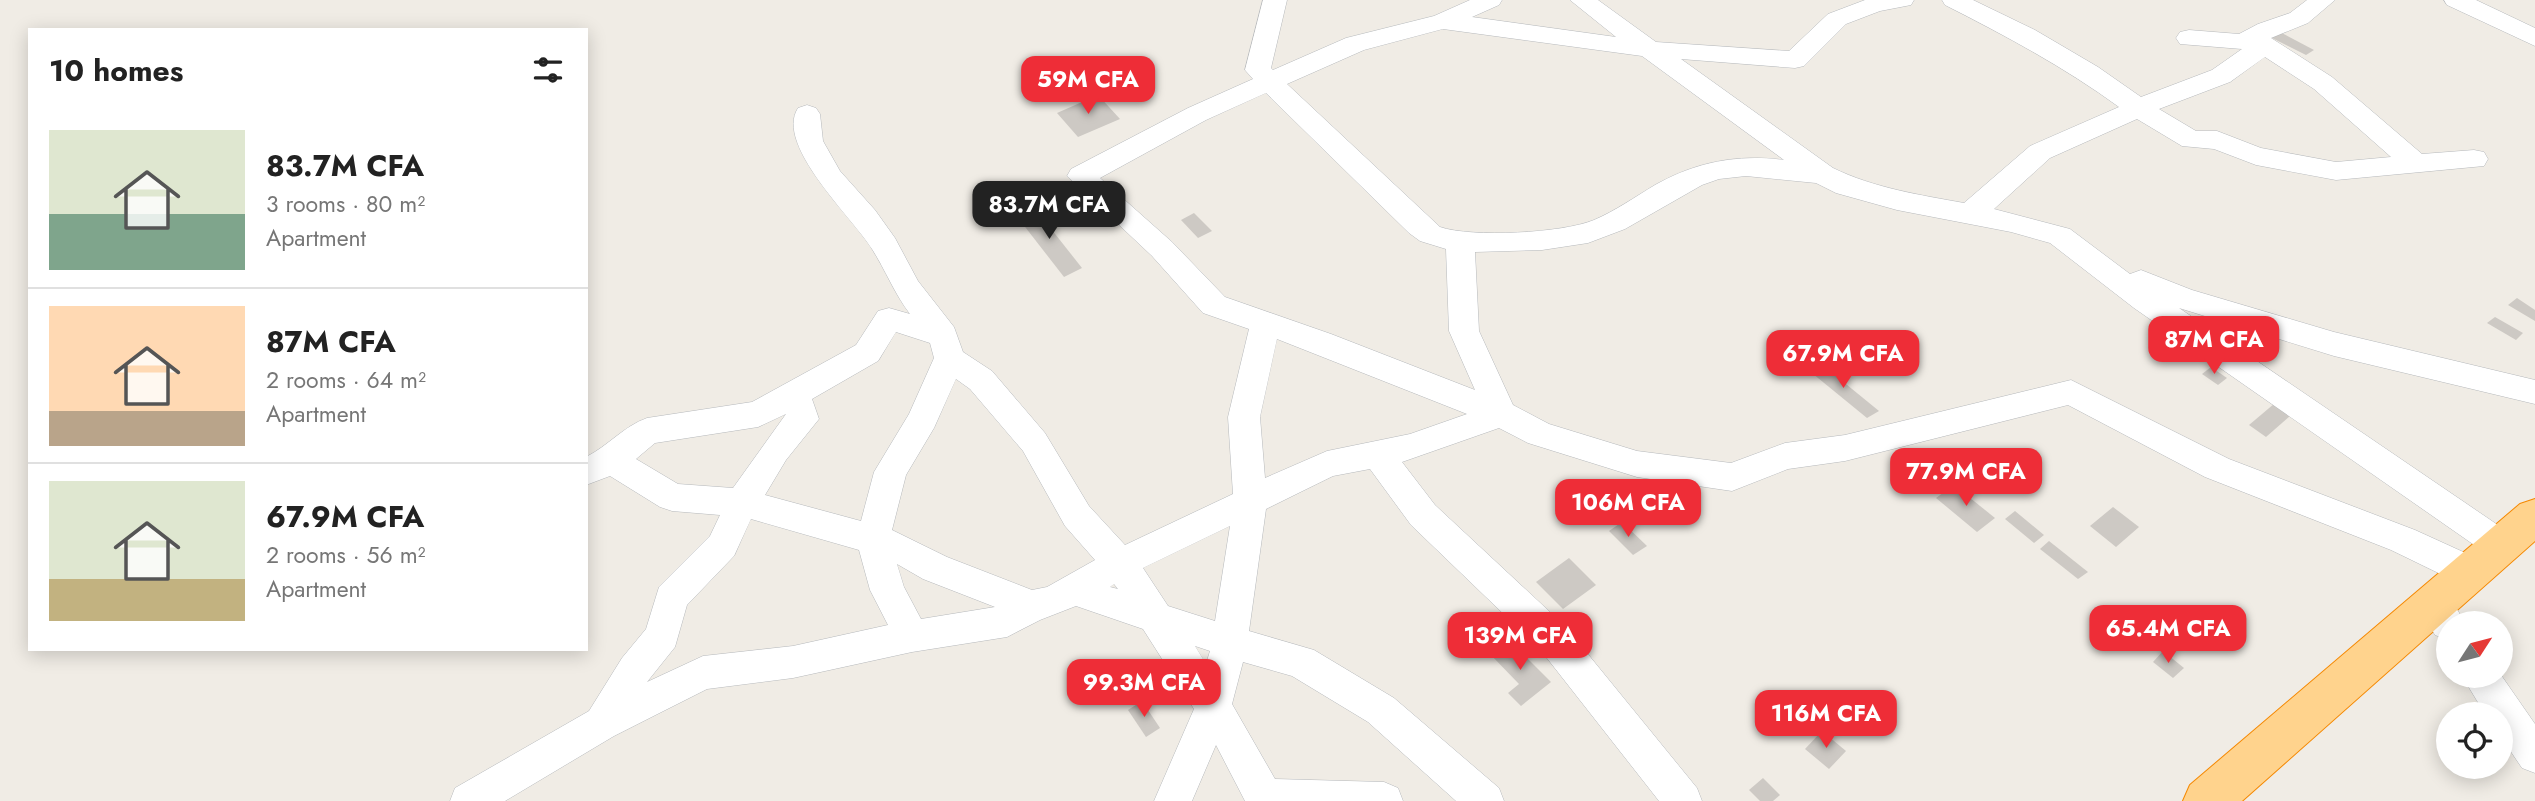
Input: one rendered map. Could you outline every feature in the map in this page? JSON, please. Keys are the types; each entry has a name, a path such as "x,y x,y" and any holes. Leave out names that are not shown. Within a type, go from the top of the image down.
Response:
{"highway":[{"path":"2444,611 2486,559 2535,516"},
{"path":"2207,801 2436,618"}],"street":[{"path":"1275,0 1258,70 1354,165 1431,235 1460,243 1581,235 1603,228 1703,173 1737,166 1770,167 1823,175"},
{"path":"1490,0 1443,21 1355,44 1197,114 1081,176 1162,249 1214,304 1501,414 1539,434 1637,464 1732,477 1786,456 1845,447 2071,392 2217,468 2302,503 2403,540 2486,559"},
{"path":"1582,0 1823,175 1846,186 2060,236 2486,559"},
{"path":"1443,21 1649,49 1795,60 1837,19 1874,5 1902,0"},
{"path":"1954,0 2089,73 2190,141 2217,139 2256,156 2336,171 2466,159 2366,120"},
{"path":"1970,214 2040,152 2138,108 2221,76 2259,42 2267,29 2299,18 2323,0"},
{"path":"2456,0 2535,38"},
{"path":"2189,38 2259,42 2323,83 2415,163"},
{"path":"807,114 810,141 829,177 865,217 885,245 906,287 946,347 981,380 1034,442 1077,516 1120,563 1213,707 1264,799 1384,801"},
{"path":"1460,243 1464,331 1501,414"},
{"path":"2095,262 2182,298 2334,344 2535,392"},
{"path":"599,466 647,431 758,414 867,353 889,319 946,347"},
{"path":"1173,801 1213,707 1230,642 1250,502 1244,417 1266,323"},
{"path":"912,636 887,590 873,539 890,472 923,419 946,347"},
{"path":"601,724 635,670 662,636 671,598 722,546 742,503 775,451 803,419 795,394"},
{"path":"469,801 601,724 703,673 793,662 912,636 1007,621 1032,606 1054,601 1120,563 1327,464 1412,447 1501,414"},
{"path":"1378,454 1423,515 1552,637 1683,801"},
{"path":"599,466 672,497 742,503 891,544 935,568 1032,606"},
{"path":"1073,590 1300,662 1381,710 1485,801"},
{"path":"2488,688 2535,755"}],"building":[{"path":"2278,31 2314,50 2306,55 2270,37"},
{"path":"1098,95 1120,119 1078,137 1057,113"},
{"path":"1033,206 1082,268 1064,277 1015,214"},
{"path":"1194,213 1212,231 1198,238 1181,220"},
{"path":"2517,298 2535,310 2535,321 2508,305"},
{"path":"2495,317 2523,333 2516,340 2487,323"},
{"path":"1819,362 1879,411 1867,418 1807,369"},
{"path":"2211,367 2227,378 2218,385 2202,374"},
{"path":"2281,398 2298,409 2266,437 2249,425"},
{"path":"1954,485 1995,518 1977,532 1936,498"},
{"path":"2113,507 2139,527 2116,547 2090,526"},
{"path":"2015,511 2044,535 2034,543 2005,519"},
{"path":"1622,522 1647,546 1633,555 1609,531"},
{"path":"2049,541 2088,572 2078,579 2040,549"},
{"path":"1569,558 1596,585 1563,609 1536,582"},
{"path":"1507,638 1551,682 1521,706 1508,693 1519,684 1488,652"},
{"path":"2163,651 2184,668 2173,678 2153,662"},
{"path":"1142,701 1160,728 1146,737 1128,710"},
{"path":"1822,731 1846,751 1829,769 1805,749"},
{"path":"1763,778 1780,795 1773,801 1760,801 1749,790"}]}
